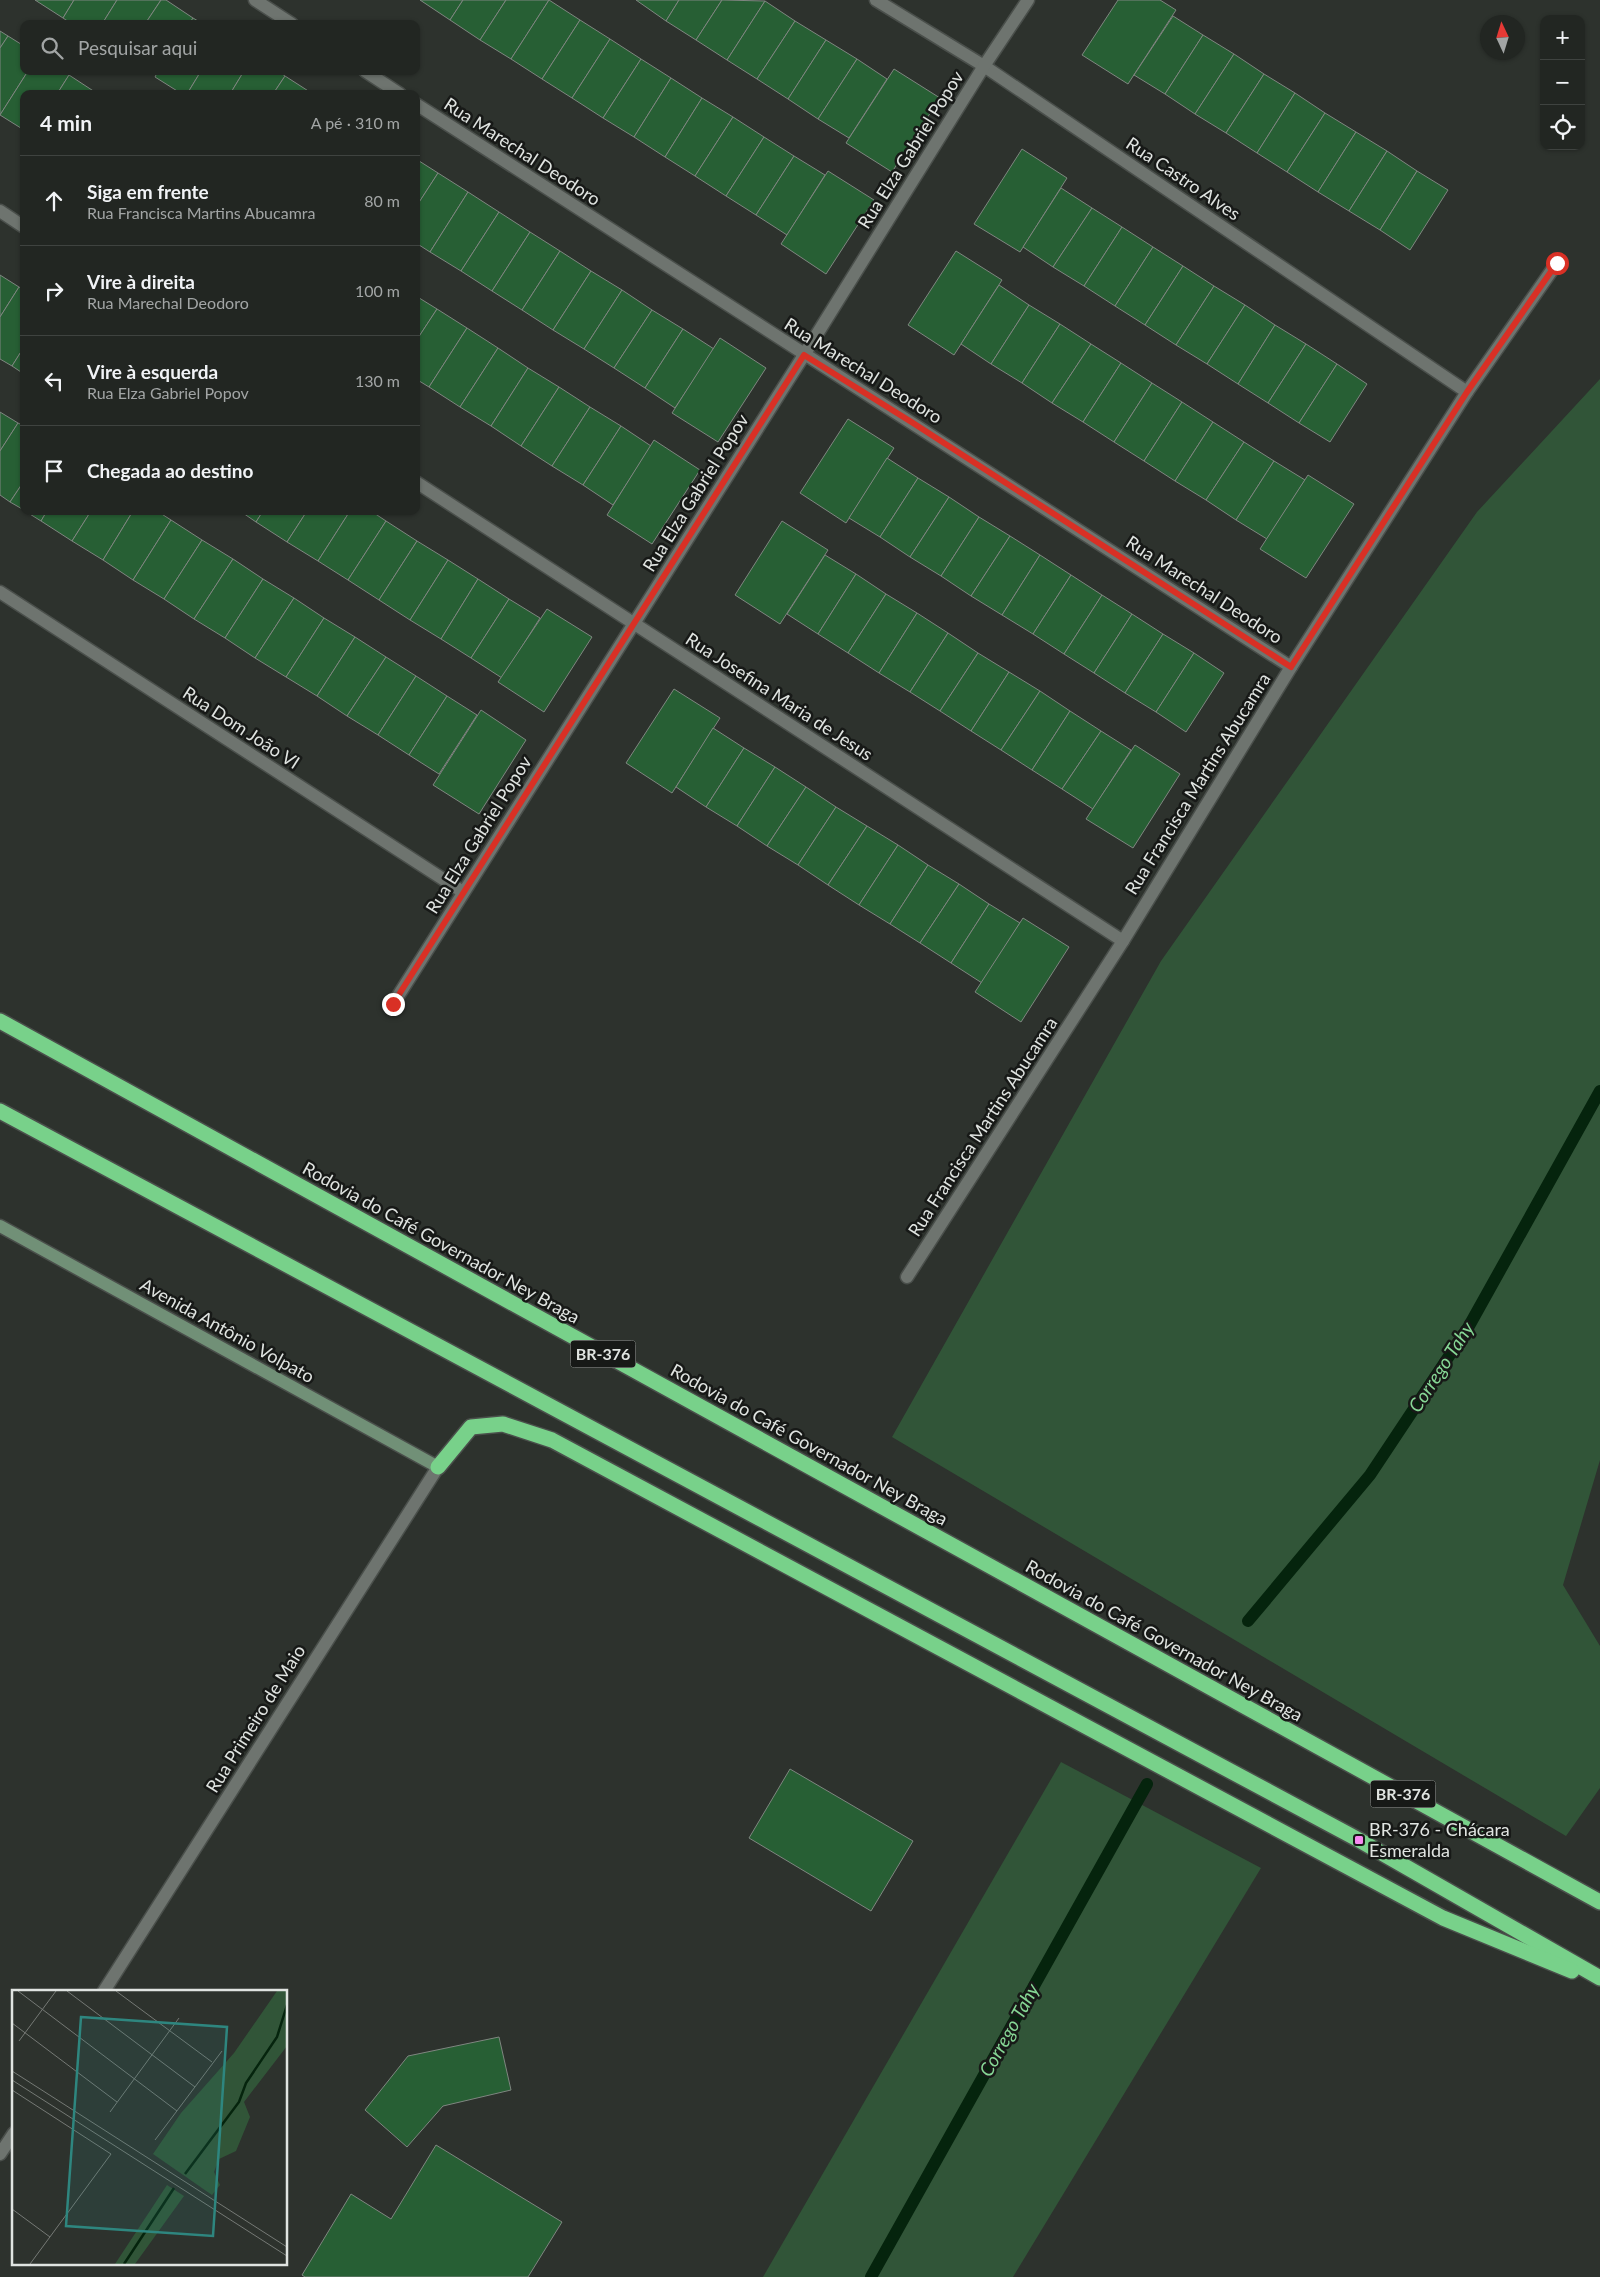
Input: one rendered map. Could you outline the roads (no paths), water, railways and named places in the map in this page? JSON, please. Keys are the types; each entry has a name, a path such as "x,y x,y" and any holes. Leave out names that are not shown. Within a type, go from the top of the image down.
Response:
{"highway":[{"name":"Rodovia do Café Governador Ney Braga","path":"0,1021 1600,1902"},
{"path":"0,1111 1350,1835 1600,1978"},
{"path":"438,1467 471,1427 503,1424 552,1440 1442,1918 1600,1984"}],"street":[{"path":"255,0 286,20"},
{"name":"Rua Castro Alves","path":"876,0 984,66 1467,392"},
{"name":"Rua Elza Gabriel Popov","path":"393,1004 804,355 984,66 1028,0"},
{"path":"371,75 394,90"},
{"name":"Rua Marechal Deodoro","path":"420,107 1291,667"},
{"path":"0,212 20,224"},
{"name":"Rua Francisca Martins Abucamra","path":"907,1277 1123,941 1291,667 1467,392 1557,263"},
{"name":"Rua Josefina Maria de Jesus","path":"420,485 1123,941"},
{"name":"Rua Dom João VI","path":"0,592 463,892"},
{"name":"Avenida Antônio Volpato","path":"0,1226 438,1467"},
{"name":"Rua Primeiro de Maio","path":"105,1990 438,1467"},
{"path":"0,2154 12,2136"}],"waterway":[{"name":"Corrego Tahy","path":"1248,1621 1370,1475 1469,1326 1600,1091"},
{"name":"Corrego Tahy","path":"871,2277 1147,1784"}],"place":[{"name":"BR-376 - Chácara Esmeralda","path":"1359,1840"}]}
